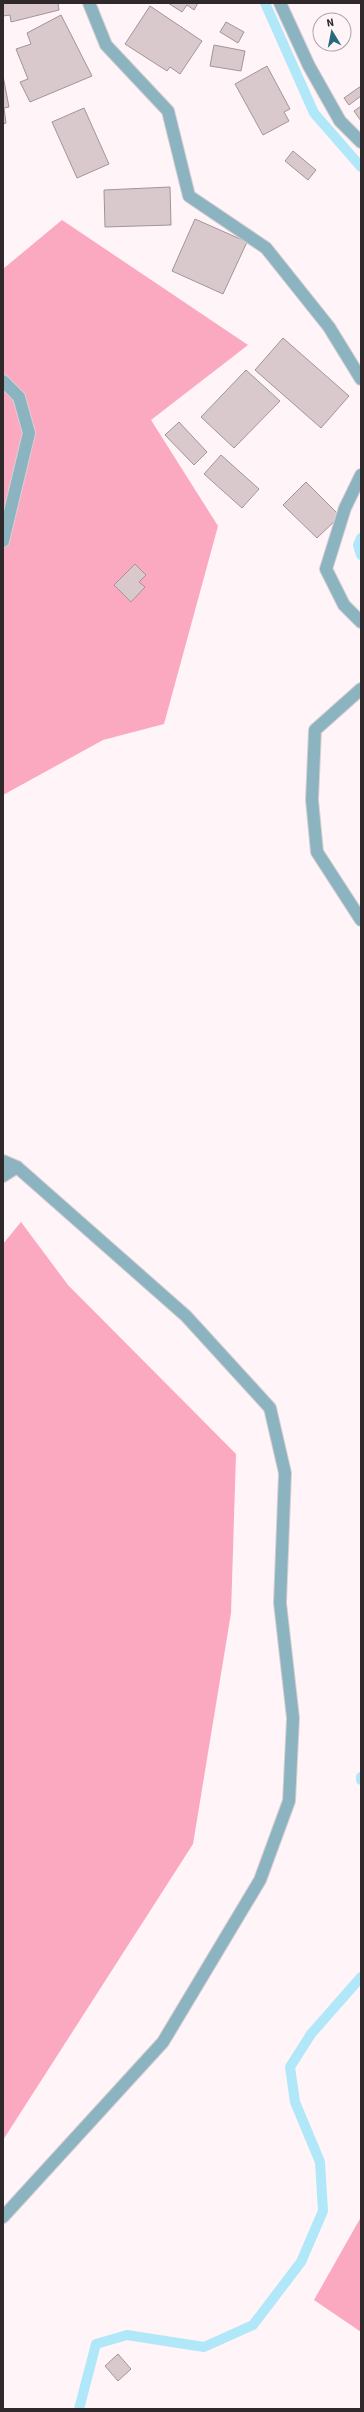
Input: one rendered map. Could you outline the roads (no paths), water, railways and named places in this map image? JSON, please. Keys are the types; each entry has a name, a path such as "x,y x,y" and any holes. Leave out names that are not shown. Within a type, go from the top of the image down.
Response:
{"street":[{"path":"89,3 106,44 168,111 189,196 266,248 329,327 361,379"},
{"path":"280,3 309,66 340,121 361,142"},
{"path":"3,381 19,397 29,433 3,540"},
{"path":"361,475 345,508 326,569 344,605 361,622"},
{"path":"361,689 315,730 312,800 317,852 361,920"},
{"path":"3,1161 17,1167 186,1316 270,1408 285,1473 280,1603 293,1718 289,1801 260,1880 163,2042 3,2217"},
{"path":"3,1176 17,1167"}],"waterway":[{"path":"265,3 314,113 361,167"},
{"path":"361,538 358,545 361,555"},
{"path":"79,2409 96,2344 127,2335 204,2347 253,2325 301,2262 323,2211 320,2162 295,2102 290,2067 311,2034 361,1977"}]}
